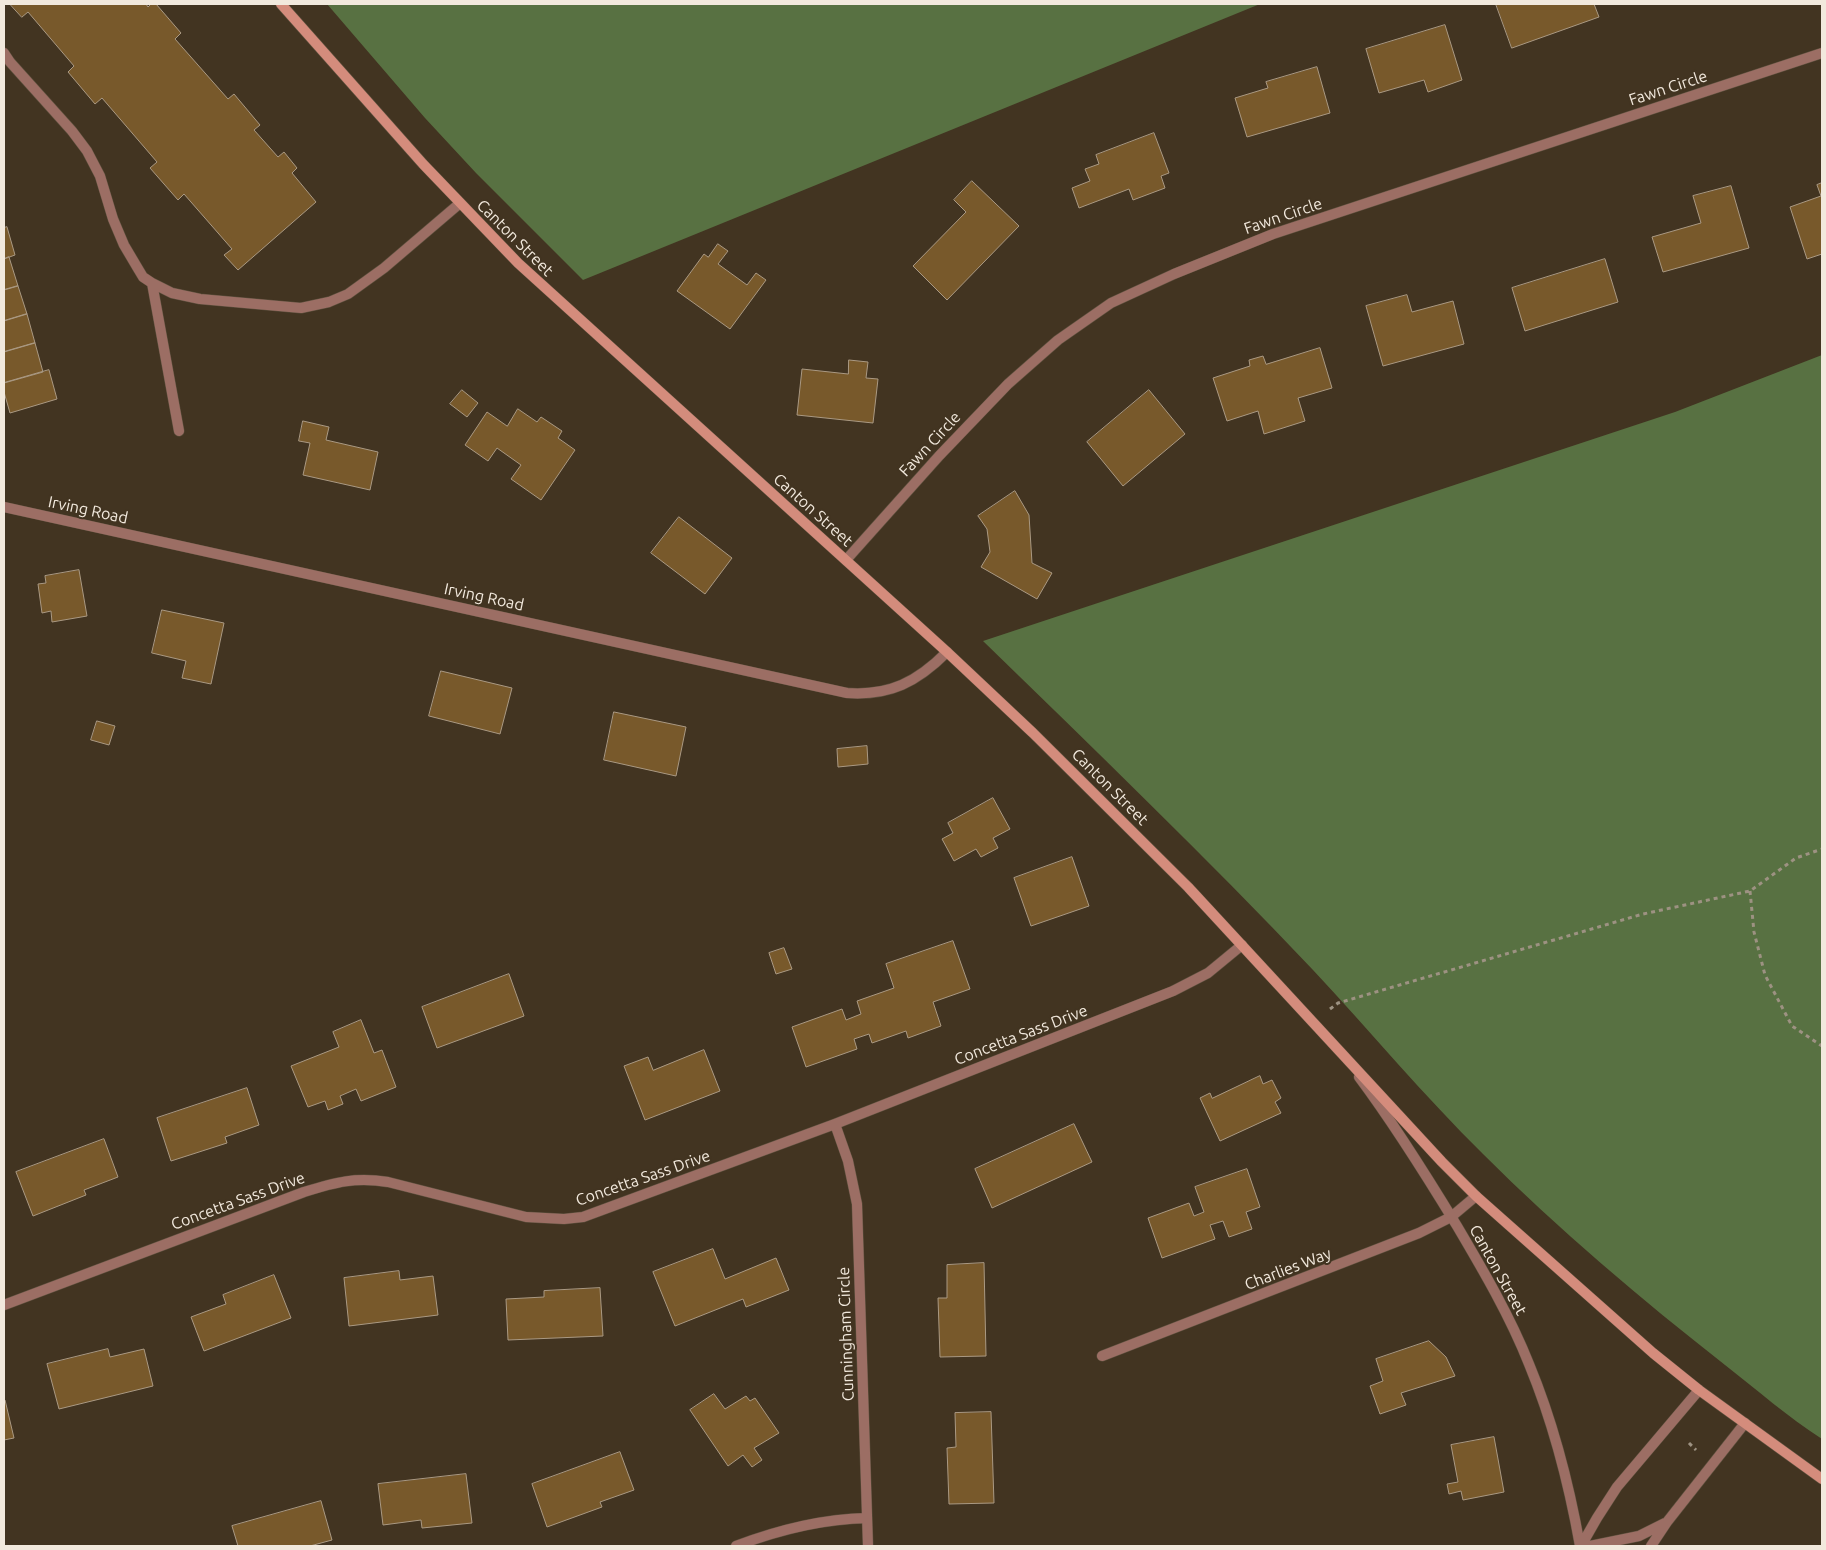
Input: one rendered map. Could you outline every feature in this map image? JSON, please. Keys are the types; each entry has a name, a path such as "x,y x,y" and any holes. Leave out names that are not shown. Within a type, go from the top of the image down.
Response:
{"main road":[{"name":"Canton Street","path":"281,4 459,204 554,297 947,652 1112,810 1188,887 1442,1162 1476,1196 1611,1316 1699,1390 1822,1479"}],"street":[{"path":"4,52 10,62 72,131 87,151 100,176 113,219 124,245 137,268 152,283 172,293 200,299 301,308 315,306 348,294 366,282 459,204"},
{"name":"Fawn Circle","path":"846,560 945,449 1008,384 1058,340 1111,304 1174,274 1273,234 1822,53"},
{"path":"152,283 179,431"},
{"name":"Irving Road","path":"4,507 848,693 878,693 910,682 926,671 947,652"},
{"name":"Concetta Sass Drive","path":"4,1305 304,1192 342,1181 369,1179 388,1182 526,1217 564,1219 583,1217 835,1124 1191,983 1220,965 1242,945"},
{"name":"Canton Street","path":"1328,1037 1392,1123 1474,1254 1505,1312 1535,1379 1563,1467 1580,1546"},
{"name":"Cunningham Circle","path":"835,1124 848,1161 856,1204 868,1546"},
{"name":"Charlies Way","path":"1102,1356 1403,1240 1451,1217 1476,1196"},
{"name":"Canton Street","path":"1580,1546 1617,1487 1699,1390"},
{"path":"1651,1546 1667,1522 1745,1424"},
{"path":"736,1546 806,1524 847,1518 867,1518"},
{"path":"1590,1546 1639,1536 1667,1522"}],"path":[{"path":"1313,1022 1338,1003 1347,1000 1643,914 1750,891 1796,858 1822,849"},
{"path":"1750,891 1754,932 1765,975 1792,1026 1822,1046"},
{"path":"1689,1443 1697,1450"}],"green space":[{"path":"327,4 1260,4 583,280 476,173 425,118"},
{"path":"1822,355 1822,1439 1785,1413 1662,1315 1571,1237 1512,1182 1461,1132 1313,970 1232,886 983,641 1675,412"}],"building":[{"path":"10,4 146,4 148,7 151,4 156,4 181,33 175,39 228,99 234,94 260,125 254,130 278,157 284,152 297,168 292,173 316,202 238,270 224,255 232,249 184,194 178,200 150,168 157,162 102,98 95,104 68,72 74,66 28,12 22,17"},
{"path":"1496,4 1594,4 1599,17 1512,48"},
{"path":"1445,25 1462,80 1428,92 1424,80 1379,93 1366,49"},
{"path":"1317,67 1330,113 1247,137 1235,98 1268,88 1266,82"},
{"path":"1154,133 1169,173 1161,176 1165,188 1133,200 1129,189 1079,208 1072,188 1090,181 1085,169 1099,164 1096,155"},
{"path":"972,181 1019,226 947,300 913,266 966,212 954,200"},
{"path":"1822,183 1822,254 1807,259 1790,207 1821,196 1817,185"},
{"path":"1731,186 1749,248 1663,272 1652,237 1701,223 1693,196"},
{"path":"7,227 15,255 4,259 4,228"},
{"path":"718,244 728,251 718,264 747,285 756,273 766,280 730,329 677,291 704,254 708,257"},
{"path":"9,257 18,286 4,290 4,259"},
{"path":"1605,259 1618,302 1525,331 1512,288"},
{"path":"18,286 27,314 4,321 4,290"},
{"path":"1407,295 1412,312 1453,301 1464,344 1383,366 1366,306"},
{"path":"27,314 35,343 4,352 4,321"},
{"path":"35,343 43,372 4,383 4,352"},
{"path":"1320,348 1332,388 1298,398 1305,421 1264,434 1258,411 1227,421 1213,378 1250,366 1249,360 1263,356 1266,364"},
{"path":"849,360 868,362 866,378 878,379 873,423 797,415 802,369 848,374"},
{"path":"49,370 57,399 10,413 4,392 4,383"},
{"path":"462,390 478,403 467,417 450,404"},
{"path":"1149,390 1185,434 1123,486 1087,442"},
{"path":"518,409 537,422 541,417 562,431 558,438 575,450 541,500 511,479 521,465 497,448 488,461 465,445 487,412 507,426"},
{"path":"303,421 329,427 326,440 378,452 370,490 303,475 310,443 299,441"},
{"path":"1015,491 1029,515 1032,563 1052,573 1037,599 981,567 990,552 987,529 978,516"},
{"path":"679,517 732,558 705,594 651,553"},
{"path":"79,570 87,616 52,622 51,611 42,613 38,584 46,583 45,576"},
{"path":"162,610 224,623 211,684 182,678 186,661 152,653"},
{"path":"441,671 512,688 500,734 429,716"},
{"path":"614,712 686,727 676,776 604,760"},
{"path":"97,721 115,726 109,745 91,740"},
{"path":"867,746 868,764 838,767 837,749"},
{"path":"993,798 1010,829 993,838 998,848 981,857 976,849 954,861 942,839 953,833 948,823"},
{"path":"1072,857 1089,906 1031,926 1014,878"},
{"path":"953,941 970,989 933,1002 941,1026 908,1038 906,1031 872,1043 869,1034 854,1039 857,1049 806,1067 792,1027 842,1009 846,1020 861,1014 857,1001 894,988 886,964"},
{"path":"784,948 792,969 776,974 769,953"},
{"path":"509,974 524,1016 437,1048 422,1007"},
{"path":"361,1020 374,1053 382,1050 396,1087 361,1101 356,1089 340,1096 343,1104 328,1110 325,1101 308,1107 291,1066 339,1047 333,1032"},
{"path":"704,1050 720,1091 645,1120 624,1066 648,1057 653,1070"},
{"path":"1260,1076 1263,1084 1272,1080 1281,1098 1275,1102 1281,1113 1220,1141 1200,1098 1210,1093 1212,1098"},
{"path":"247,1088 259,1125 225,1137 227,1143 171,1161 157,1118"},
{"path":"1074,1124 1092,1162 992,1208 975,1169"},
{"path":"104,1139 118,1177 84,1190 86,1195 33,1216 16,1172"},
{"path":"1247,1169 1260,1207 1246,1212 1252,1229 1229,1237 1223,1221 1210,1225 1215,1239 1162,1258 1148,1218 1189,1203 1194,1216 1204,1212 1195,1187"},
{"path":"713,1249 725,1279 776,1258 789,1290 746,1307 743,1299 675,1326 653,1272"},
{"path":"984,1263 986,1356 940,1357 938,1298 947,1298 947,1265"},
{"path":"399,1271 400,1280 433,1276 438,1315 349,1326 344,1278"},
{"path":"274,1275 291,1318 204,1351 191,1317 226,1304 223,1295"},
{"path":"600,1288 603,1336 508,1340 506,1299 544,1297 544,1291"},
{"path":"1429,1341 1446,1357 1455,1376 1401,1393 1406,1405 1380,1414 1370,1386 1383,1381 1376,1359"},
{"path":"108,1349 110,1357 144,1349 153,1386 59,1409 47,1364"},
{"path":"714,1394 725,1409 746,1396 750,1401 755,1398 779,1433 754,1448 762,1460 752,1467 743,1455 728,1466 690,1410"},
{"path":"4,1400 14,1438 4,1440"},
{"path":"991,1412 994,1503 949,1504 947,1448 956,1447 955,1413"},
{"path":"1494,1437 1504,1492 1463,1500 1461,1491 1449,1494 1447,1484 1458,1482 1451,1445"},
{"path":"620,1452 634,1490 600,1502 602,1507 547,1527 532,1484"},
{"path":"466,1474 472,1523 422,1528 421,1520 383,1525 378,1484"},
{"path":"321,1501 332,1540 310,1546 238,1546 232,1526"}]}
